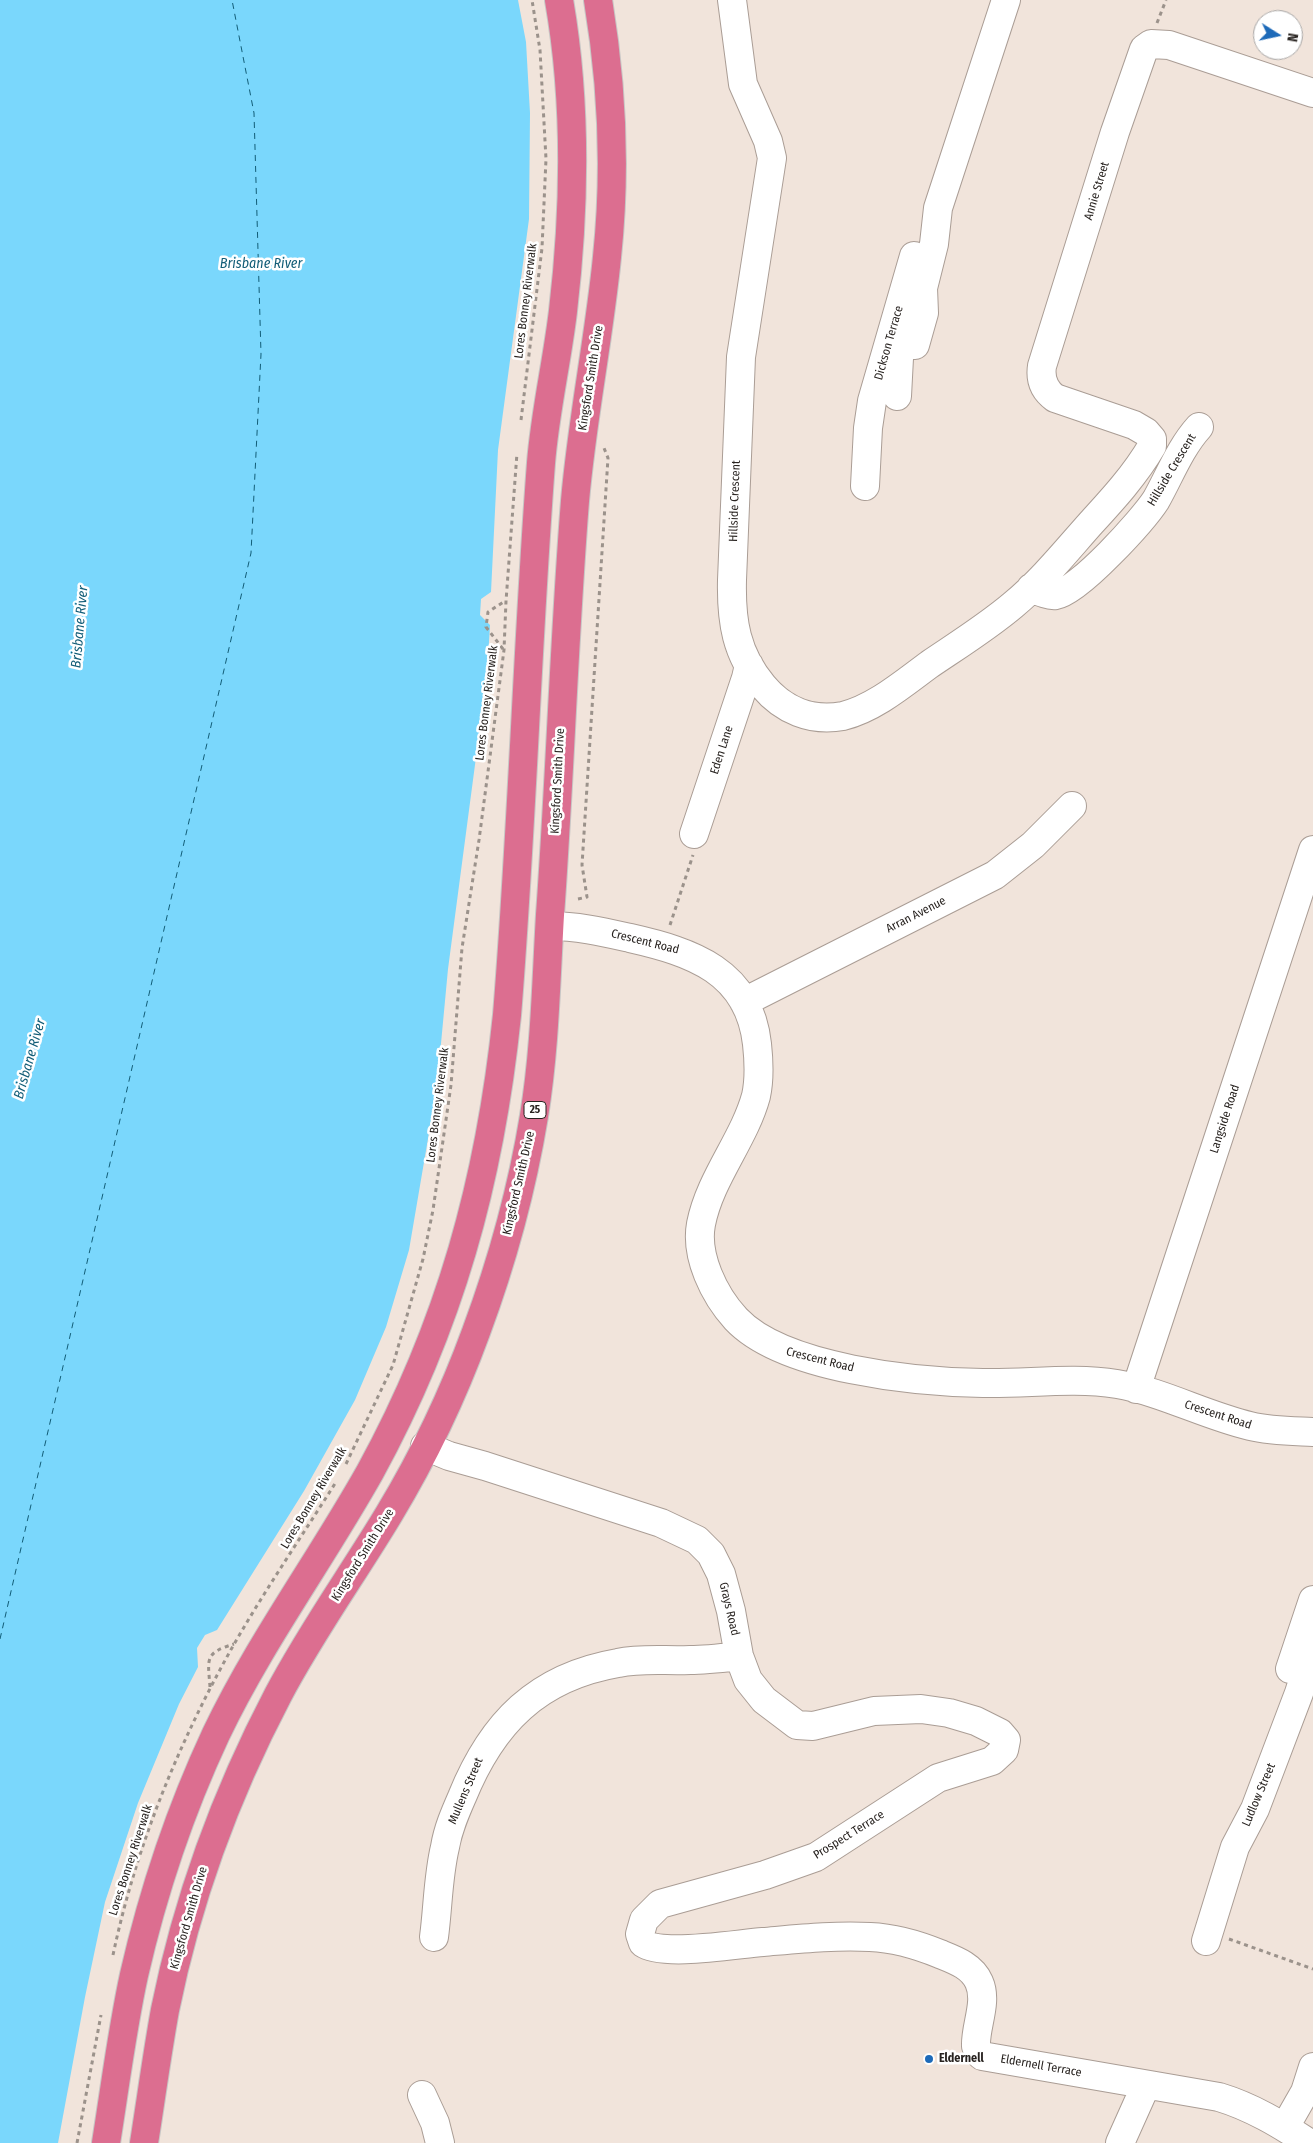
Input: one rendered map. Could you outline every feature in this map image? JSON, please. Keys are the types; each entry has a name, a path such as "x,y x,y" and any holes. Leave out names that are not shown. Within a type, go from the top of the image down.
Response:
{"highway":[{"path":"106,2143 134,1978 150,1912 184,1810 216,1734 256,1656 356,1494 392,1428 416,1378 455,1276 473,1216 484,1170 501,1072 507,1015 542,454 563,315 571,229 572,121 568,65 560,0"},
{"name":"Kingsford Smith Drive","path":"144,2143 165,2011 175,1967 198,1885 231,1793 253,1743 307,1643 390,1512 443,1413 477,1330 504,1250 534,1117 545,1021 575,503 584,414 604,288 611,203 610,108 598,0"}],"street":[{"name":"Hillside Crescent","path":"732,0 743,84 768,141 772,158 741,357 732,608 736,633 749,665 768,692 787,708 814,717 845,715 872,704 910,680 1012,606 1123,489 1150,450 1152,441"},
{"name":"Dickson Terrace","path":"865,486 870,417 877,381 918,243 938,208 1006,0"},
{"name":"Annie Street","path":"1152,441 1146,432 1134,425 1055,398 1048,392 1041,379 1042,366 1139,59 1144,49 1149,45 1164,44 1313,93"},
{"name":"Dickson Terrace","path":"897,396 901,345 910,313 924,284 934,244 938,208"},
{"name":"Dickson Terrace","path":"915,345 924,313 924,284"},
{"name":"Hillside Crescent","path":"1030,588 1057,595 1070,589 1084,578 1146,513 1186,444 1199,427"},
{"name":"Eden Lane","path":"694,843 749,665"},
{"name":"Arran Avenue","path":"744,1002 990,877 1022,854 1072,806"},
{"name":"Langside Road","path":"1136,1389 1313,850"},
{"name":"Crescent Road","path":"550,926 588,928 664,946 685,953 703,962 726,980 744,1002 754,1027 760,1076 755,1099 710,1196 701,1224 700,1246 704,1265 720,1296 734,1318 752,1334 775,1348 849,1368 918,1379 982,1383 1097,1382 1136,1389 1247,1425 1313,1432"},
{"name":"Grays Road","path":"426,1446 449,1456 646,1518 691,1537 706,1548 718,1567 732,1610 739,1656 748,1680 758,1693 785,1717 802,1726 813,1726 874,1711 921,1709 949,1713 976,1721 1002,1734 1006,1740 1006,1746"},
{"name":"Ludlow Street","path":"1254,1777 1313,1600"},
{"name":"Ludlow Street","path":"1216,1940 1234,1847 1255,1809 1299,1693 1313,1649"},
{"name":"Mullens Street","path":"434,1937 443,1855 454,1816 469,1778 484,1750 502,1726 522,1707 543,1690 564,1680 610,1664 632,1661 689,1660 739,1656"},
{"name":"Prospect Terrace","path":"640,1938 644,1920 660,1904 765,1874 816,1857 928,1784 951,1773 992,1761 1006,1746"},
{"name":"Eldernell Terrace","path":"640,1938 649,1947 675,1950 860,1936 889,1939 913,1945 956,1960 976,1977 981,1986 982,1998 976,2046 982,2056 1219,2098 1243,2104 1309,2143"},
{"path":"1284,2127 1305,2092 1313,2067"},
{"path":"1120,2143 1146,2085"},
{"path":"422,2095 435,2124 440,2143"}],"path":[{"name":"Lores Bonney Riverwalk","path":"520,426 541,258 546,159 540,50 532,0"},
{"name":"Lores Bonney Riverwalk","path":"344,1468 393,1365 423,1259 431,1218 451,1085 462,948 479,840 504,650 518,445"},
{"path":"578,899 587,897 582,865 608,458"},
{"path":"504,650 486,627 488,612 506,601"},
{"path":"671,924 694,843"},
{"name":"Lores Bonney Riverwalk","path":"112,1960 122,1911 162,1791 210,1688 235,1643 339,1477"},
{"path":"210,1688 207,1666 209,1660 218,1648 235,1643"},
{"path":"1216,1940 1313,1969"},
{"path":"77,2143 102,2008"}],"water":[{"name":"Brisbane River","path":"0,0 518,0 526,42 530,113 529,219 498,450 491,592 481,599 480,615 490,625 487,674 448,969 437,1086 409,1250 386,1327 355,1400 304,1491 217,1630 205,1635 197,1648 198,1667 179,1704 138,1803 105,1902 58,2143 0,2143"}],"ferry route":[{"path":"0,1639 251,553 261,354 254,113 232,0"}],"place":[{"name":"Eldernell","path":"929,2059"}]}
